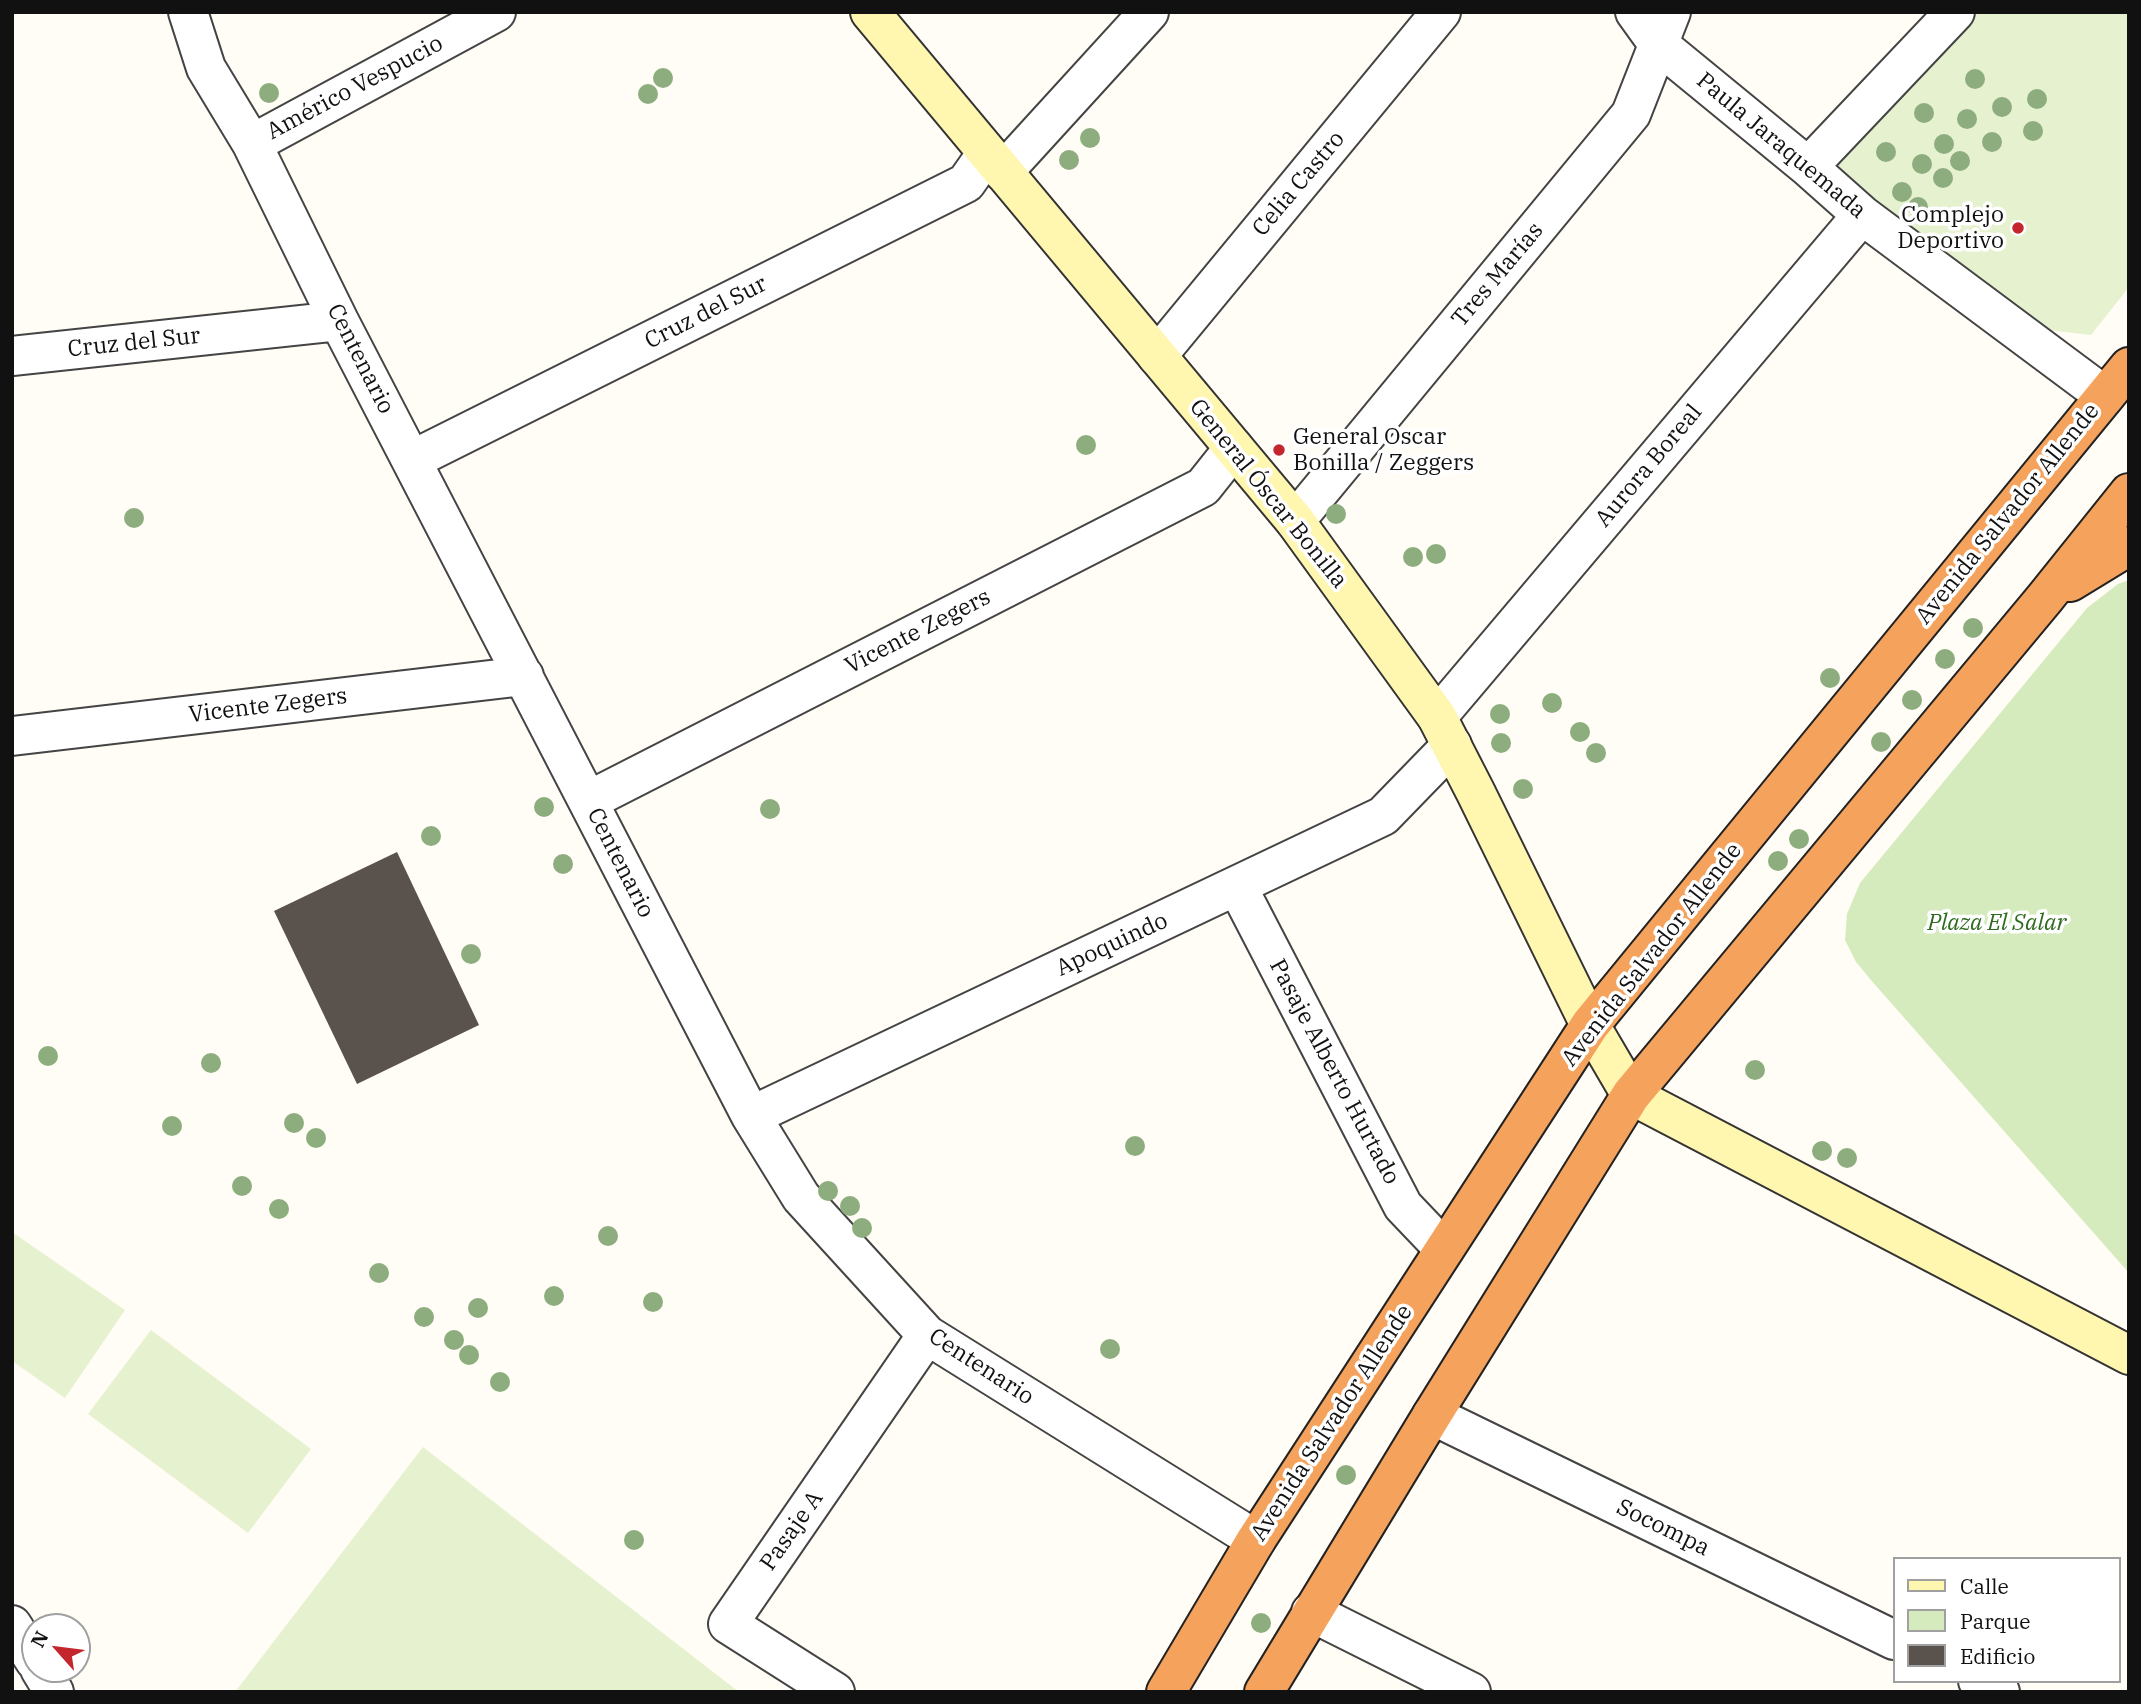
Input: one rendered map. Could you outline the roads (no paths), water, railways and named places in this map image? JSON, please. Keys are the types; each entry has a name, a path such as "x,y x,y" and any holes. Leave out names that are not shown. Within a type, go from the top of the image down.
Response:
{"highway":[{"name":"Avenida Salvador Allende","path":"1166,1692 1256,1539 1590,1025 2129,367"},
{"path":"1264,1692 1631,1095 2045,598 2129,493"},
{"path":"2045,598 2129,546"}],"main road":[{"name":"General Óscar Bonilla","path":"870,12 1295,521 1444,731 1590,1025 1631,1095"},
{"path":"1631,1095 2129,1354"}],"street":[{"name":"Centenario","path":"188,12 206,68 252,144 340,321 751,1116 800,1197 927,1335 1256,1539"},
{"name":"Américo Vespucio","path":"252,144 496,12"},
{"name":"Cruz del Sur","path":"412,460 965,183 995,162 1149,12"},
{"name":"Celia Castro","path":"1157,356 1441,12"},
{"name":"Paula Jaraquemada","path":"1635,12 1665,28 1808,167 1862,215 2105,397"},
{"path":"1808,167 1955,12"},
{"name":"Tres Marías","path":"1295,521 1631,114 1665,28"},
{"name":"Aurora Boreal","path":"1444,731 1862,215"},
{"name":"Cruz del Sur","path":"12,356 340,321"},
{"name":"Vicente Zegers","path":"588,801 1203,487 1234,448"},
{"name":"Vicente Zegers","path":"12,736 524,676"},
{"name":"Apoquindo","path":"751,1116 1383,816 1444,731"},
{"name":"Pasaje Alberto Hurtado","path":"1237,886 1403,1206 1444,1249"},
{"name":"Pasaje A","path":"835,1692 728,1623 927,1335"},
{"name":"Socompa","path":"1432,1415 1892,1639"},
{"path":"1311,1612 1471,1692"},
{"path":"1982,1683 2000,1692"}],"place":[{"name":"Complejo Deportivo","path":"2018,228"},
{"name":"General Oscar Bonilla / Zeggers","path":"1279,450"}],"park label":[{"name":"Plaza El Salar","path":"1997,923"}]}
